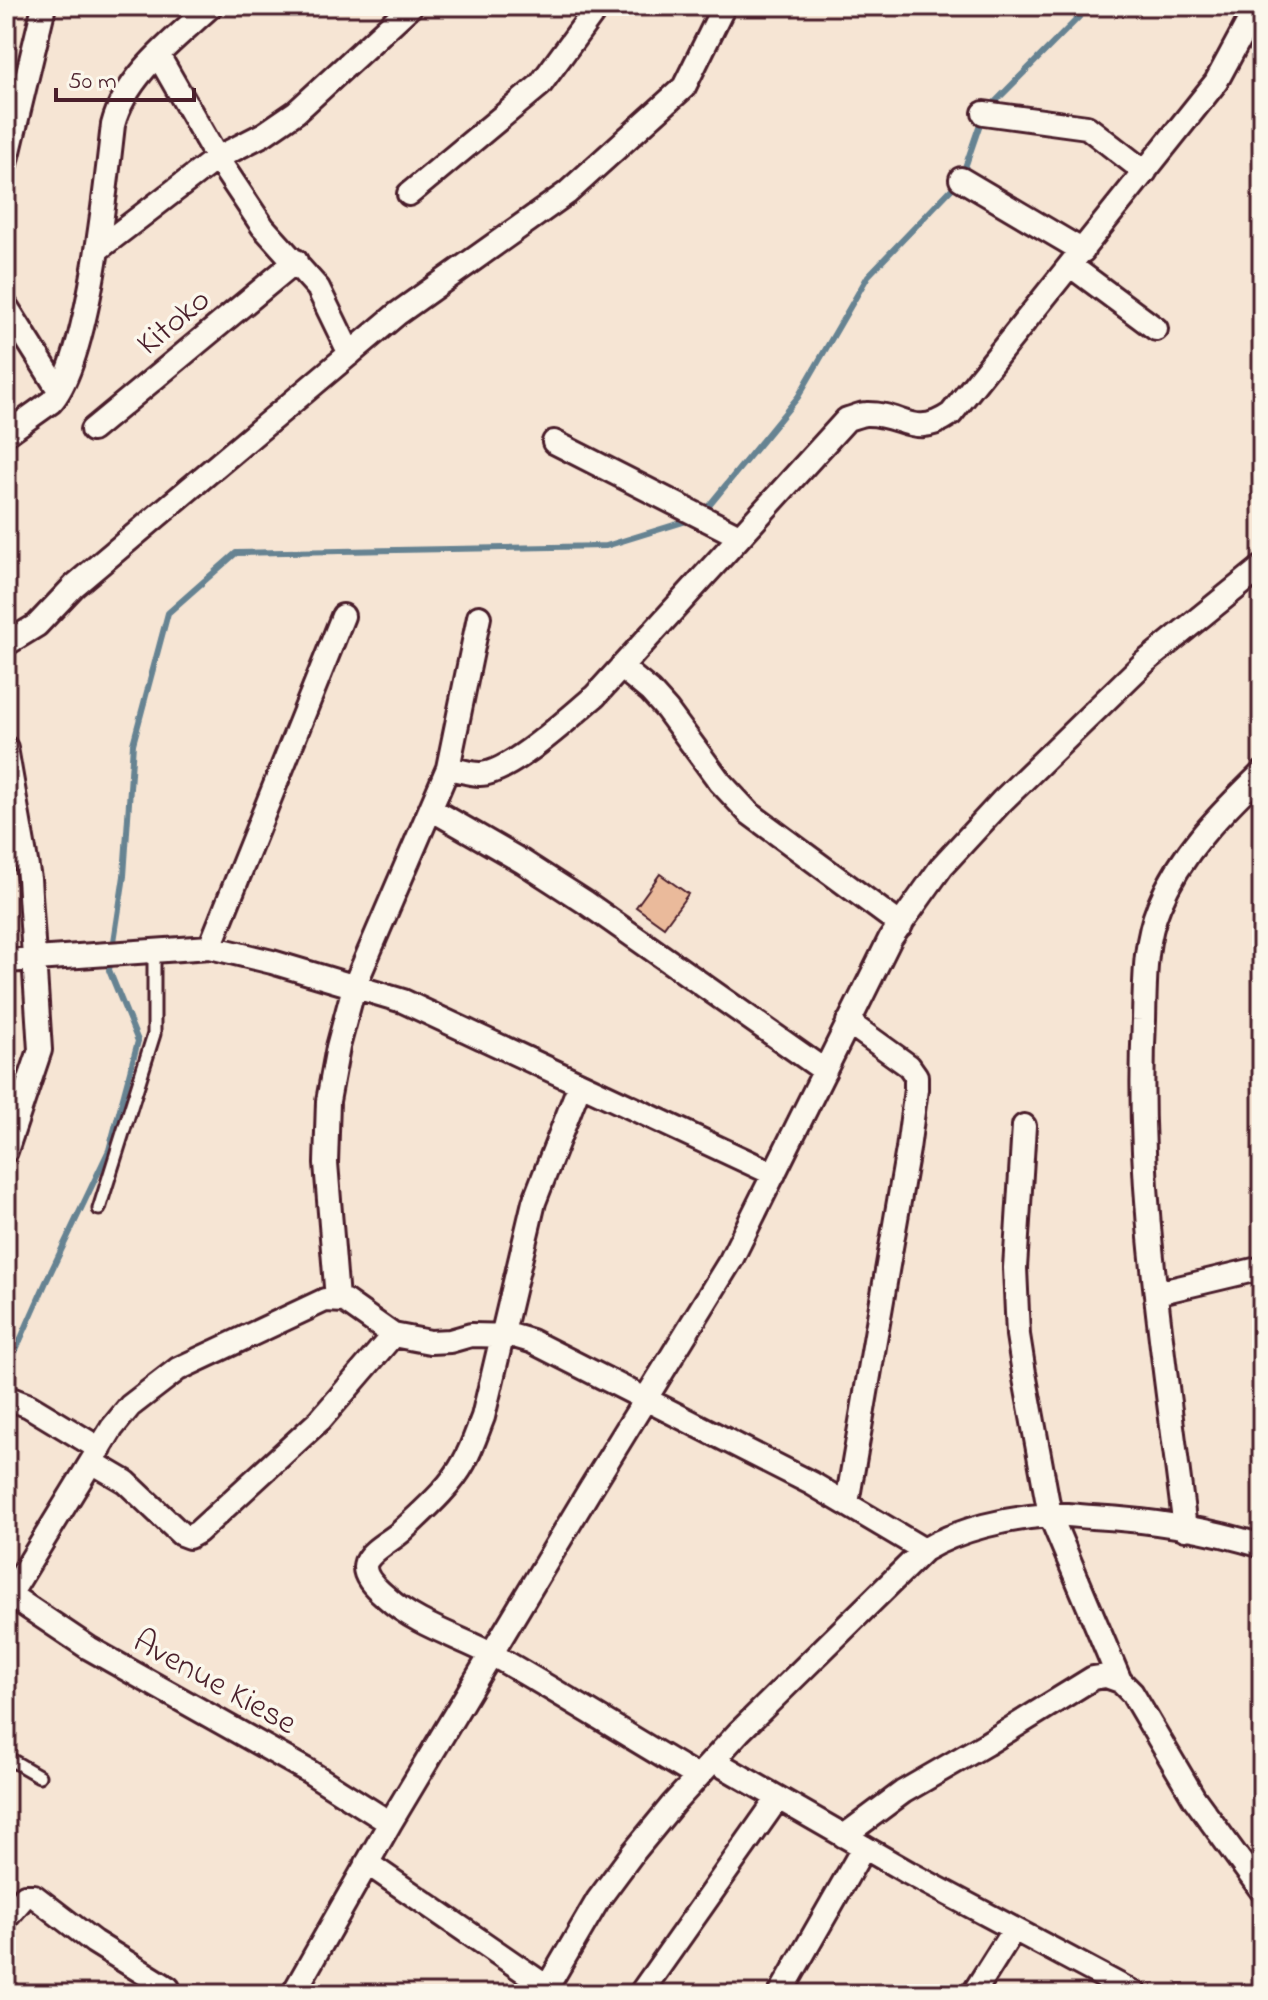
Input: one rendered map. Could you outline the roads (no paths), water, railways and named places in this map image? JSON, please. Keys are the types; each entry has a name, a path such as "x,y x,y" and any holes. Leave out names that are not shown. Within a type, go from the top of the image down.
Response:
{"street":[{"path":"6,164 44,6"},
{"path":"6,434 44,408 59,390 77,343 97,250 118,107 126,92 158,55 211,6"},
{"path":"97,250 217,158 264,134 296,112 411,6"},
{"path":"409,194 540,85 598,6"},
{"path":"6,644 37,625 74,586 397,314 567,193 684,87 724,6"},
{"path":"448,768 479,774 495,771 550,735 595,696 847,419 865,414 918,427 936,424 951,414 1216,82 1257,6"},
{"path":"158,55 217,158 263,227 318,288 350,354"},
{"path":"984,113 1087,127 1145,172"},
{"path":"961,179 1077,259 1156,329"},
{"name":"Kitoko","path":"92,430 296,261"},
{"path":"6,306 59,390"},
{"path":"554,442 739,536"},
{"path":"293,1994 390,1823 731,1260 890,939 942,866 1002,801 1145,662 1262,567"},
{"path":"210,947 343,616"},
{"path":"337,1299 326,1163 328,1101 338,1047 354,987 448,768 479,617"},
{"path":"621,667 658,701 720,782 749,813 901,925"},
{"path":"6,748 29,879 40,1050 6,1151"},
{"path":"1185,1529 1146,1197 1141,1070 1147,947 1157,910 1172,876 1201,835 1262,773"},
{"path":"431,809 585,902 825,1071"},
{"path":"6,961 210,947 272,962 403,1001 774,1174"},
{"path":"847,1503 916,1089 916,1076 909,1066 848,1022"},
{"path":"580,1084 534,1202 483,1417 463,1464 434,1499 366,1563 365,1572 370,1581 387,1599 422,1622 491,1654 706,1769 778,1798 1129,1992"},
{"path":"1024,1126 1015,1268 1018,1335 1050,1515 1120,1681 1132,1693 1194,1798 1262,1891"},
{"path":"1157,1293 1262,1268"},
{"path":"8,1598 130,1406 178,1369 306,1307 337,1299 345,1301 393,1335 430,1342 471,1335 501,1335 531,1341 847,1503 924,1550"},
{"path":"6,1397 29,1406 96,1456 181,1534 189,1537 320,1420 393,1335"},
{"path":"367,1863 545,1990 615,1877 665,1814 739,1732 924,1550 968,1532 1050,1515 1118,1519 1234,1537 1262,1546"},
{"name":"Avenue Kiese","path":"8,1598 89,1648 296,1764 390,1823"},
{"path":"780,1994 854,1841 903,1792 986,1744 1074,1687 1106,1676 1120,1681"},
{"path":"640,1994 778,1798"},
{"path":"6,1918 25,1896 34,1896 94,1942 168,1988"},
{"path":"973,1994 1014,1929"}],"lane":[{"path":"99,1209 154,1034 153,950"},
{"path":"6,1757 39,1776"}],"waterway":[{"path":"988,109 1090,6"},
{"path":"703,513 798,397 868,276 961,179 982,118"},
{"path":"113,948 124,876 133,744 168,613 236,553 606,546 690,520"},
{"path":"6,1372 109,1150 138,1041 109,970 111,959"}]}
